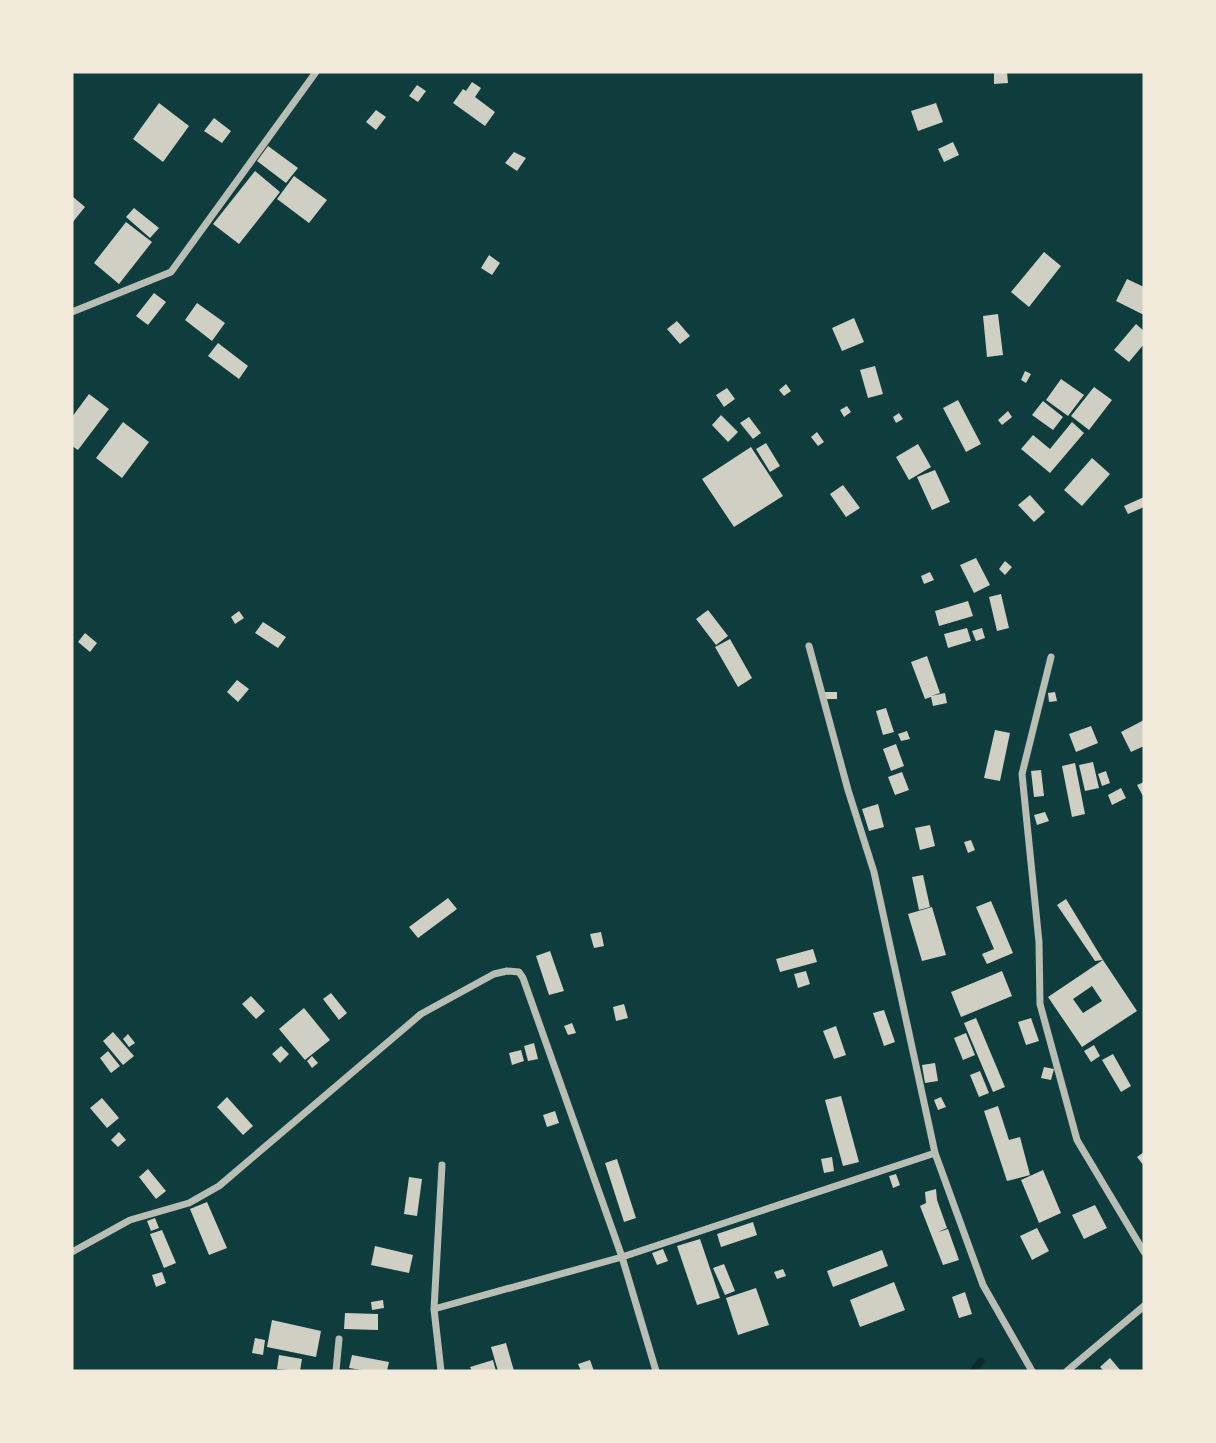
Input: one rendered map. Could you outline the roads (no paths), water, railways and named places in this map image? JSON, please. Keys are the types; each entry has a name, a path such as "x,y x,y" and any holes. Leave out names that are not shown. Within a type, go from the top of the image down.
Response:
{"street":[{"path":"72,312 171,272 316,72"},
{"path":"809,646 848,790 874,872 935,1153 983,1285 1032,1371"},
{"path":"1051,657 1022,774 1039,942 1040,1004 1077,1140 1144,1252"},
{"path":"72,1252 130,1220 189,1203 219,1186 421,1014 494,974 519,972 622,1257 656,1371"},
{"path":"434,1309 622,1257 935,1153"},
{"path":"441,1371 434,1309 442,1165"},
{"path":"1067,1371 1144,1306"},
{"path":"336,1371 339,1339"}],"waterway":[{"path":"973,1371 981,1361"}]}
